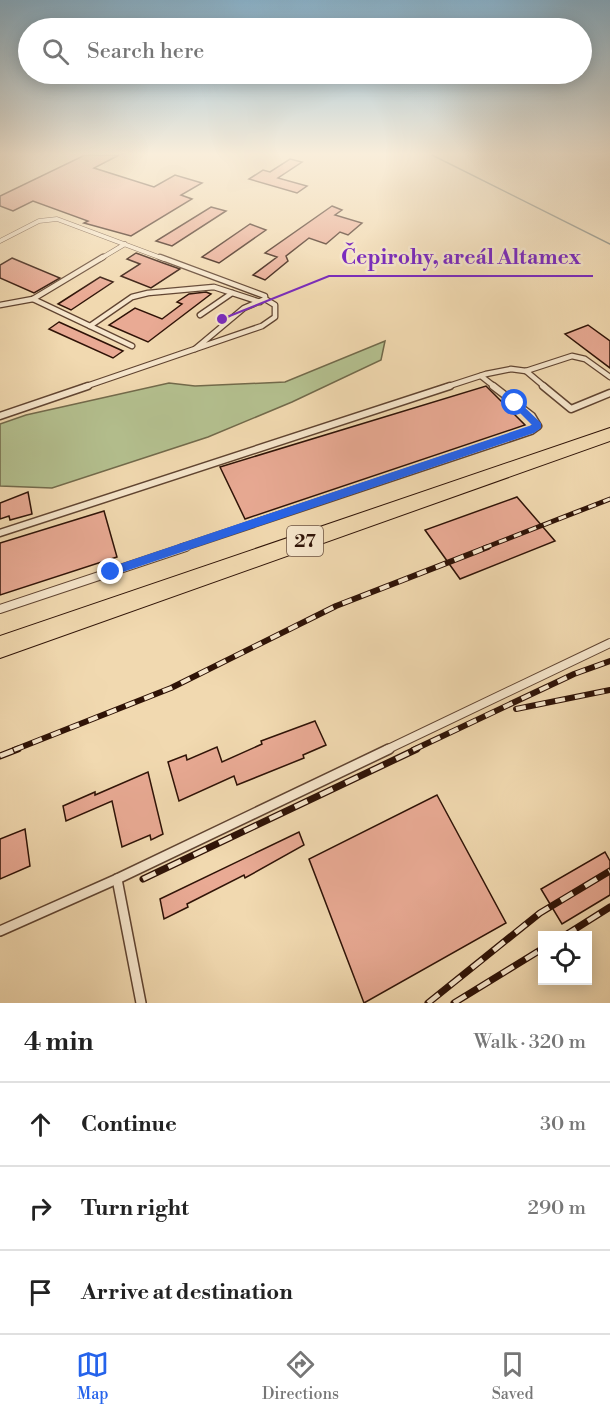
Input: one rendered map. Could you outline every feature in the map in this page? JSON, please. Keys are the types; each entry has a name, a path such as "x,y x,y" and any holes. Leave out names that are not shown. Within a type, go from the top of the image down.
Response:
{"main road":[{"name":"27","path":"0,647 610,434"}],"lane":[{"path":"0,241 39,221 57,219 265,296 262,301 244,308 194,350"},
{"path":"0,304 33,299 125,244"},
{"path":"0,416 262,326 275,317 275,305 214,287 148,293 132,297 90,326"},
{"path":"200,315 232,293"},
{"path":"33,299 132,346"},
{"path":"0,533 481,376 511,369 525,371 572,356 585,359 610,377"},
{"path":"525,371 571,409 610,393"},
{"path":"0,609 520,435 538,426 532,416 481,376"},
{"path":"0,931 117,879 610,643"},
{"path":"117,879 141,1003"}],"green space":[{"path":"385,341 381,360 292,402 208,437 52,488 0,486 0,424 26,415 169,383 195,386 285,382"}],"building":[{"path":"0,202 31,202 13,211 0,206"},
{"path":"35,202 187,202 131,236 84,223 88,221"},
{"path":"332,206 342,210 335,215 362,223 348,235 340,232 326,244 309,238 286,256 288,261 265,280 253,275 277,257 265,253"},
{"path":"211,207 226,211 172,246 156,241"},
{"path":"250,224 266,230 219,263 202,257"},
{"path":"136,253 180,269 151,288 121,276 140,264 127,259"},
{"path":"12,258 60,278 34,293 0,278 0,265"},
{"path":"100,277 113,282 71,310 58,304"},
{"path":"206,292 211,294 148,342 109,325 135,308 162,319 182,304 177,302 189,294"},
{"path":"59,322 123,351 113,358 49,329"},
{"path":"588,325 610,341 610,368 565,334"},
{"path":"486,386 525,425 245,519 220,467"},
{"path":"28,492 32,514 10,520 9,516 0,519 0,503"},
{"path":"517,497 555,541 460,579 425,530"},
{"path":"104,511 117,557 0,595 0,543"},
{"path":"315,721 326,745 303,755 304,758 237,785 234,776 179,801 168,762 186,755 187,760 217,747 222,762 262,744 261,741"},
{"path":"148,772 163,834 151,840 150,835 122,847 112,801 66,821 63,806"},
{"path":"437,795 506,923 364,1003 309,859"},
{"path":"25,829 30,866 0,879 0,839"},
{"path":"299,832 304,845 245,878 244,875 187,904 188,907 164,919 160,899"},
{"path":"605,852 610,861 610,895 562,924 541,889"}],"waterway":[{"path":"526,202 610,244"}],"railway":[{"path":"484,548 610,499"},
{"path":"14,750 171,688 336,606 488,547"},
{"path":"413,750 574,674 610,661"},
{"path":"516,709 610,690"},
{"path":"0,756 18,749"},
{"path":"143,879 417,749"},
{"path":"428,1003 540,913 610,871"},
{"path":"572,931 610,907"},
{"path":"454,1003 538,951"}],"place":[{"name":"Čepirohy, areál Altamex","path":"222,319"}],"route":[{"path":"111,572 531,431 538,426 532,416 515,403"}]}
